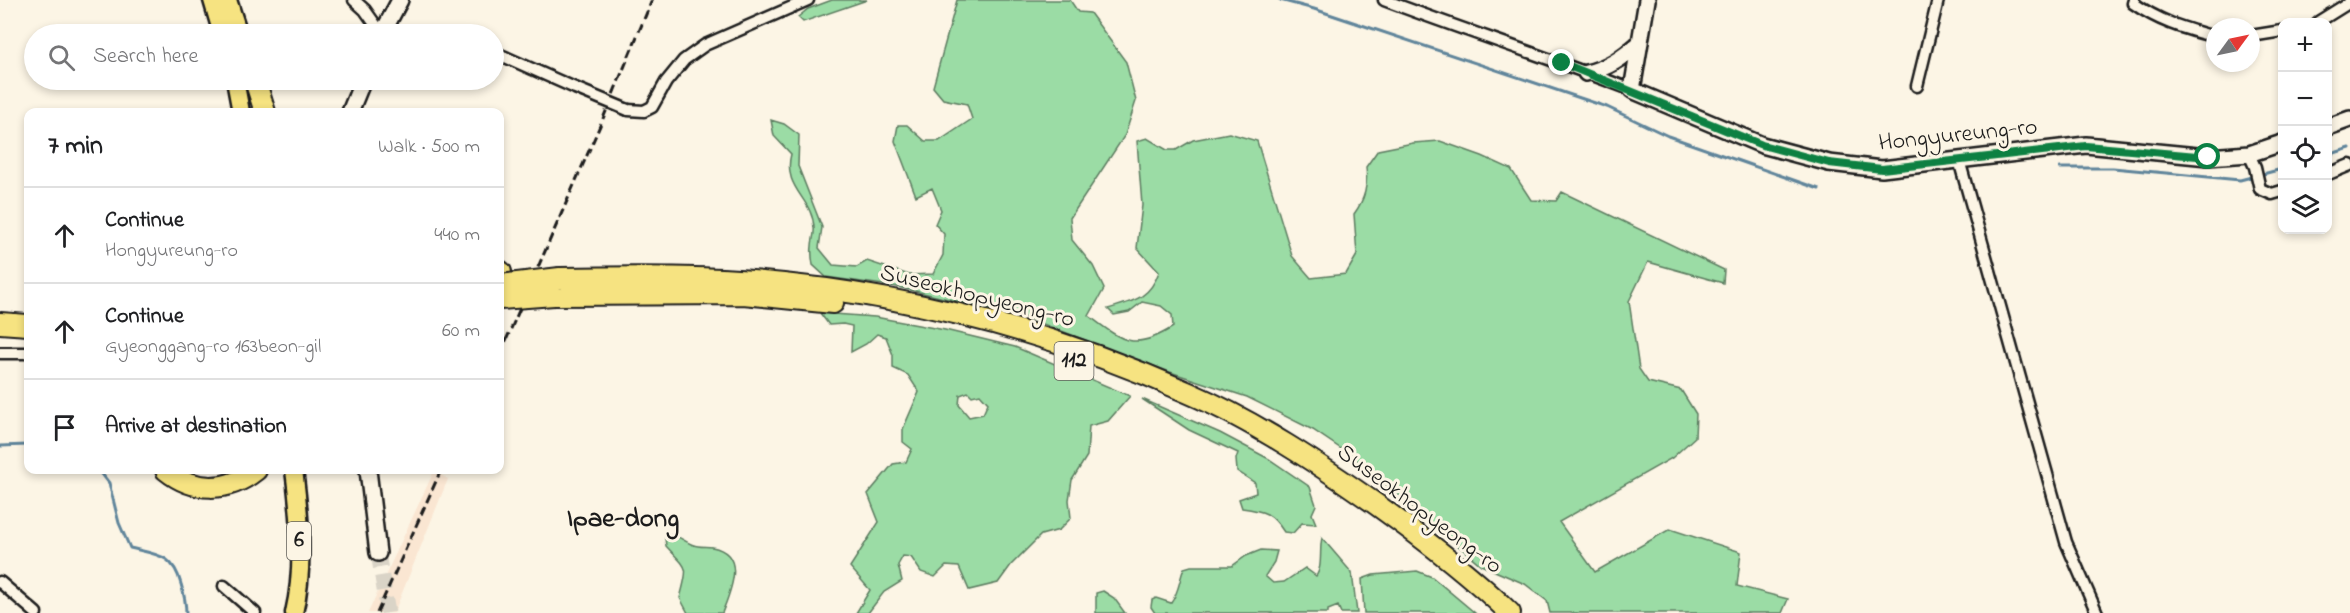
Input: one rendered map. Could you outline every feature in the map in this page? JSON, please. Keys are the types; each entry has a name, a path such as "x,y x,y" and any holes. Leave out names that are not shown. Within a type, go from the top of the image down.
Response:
{"highway":[{"path":"258,90 264,108"},
{"name":"Suseokhopyeong-ro","path":"504,276 560,278 595,285 828,302 932,318 1041,348 1128,380 1215,418 1297,465 1382,523 1465,588 1491,613"},
{"name":"Suseokhopyeong-ro","path":"504,299 595,285 722,279 796,285 878,296 1036,334 1110,360 1192,394 1276,439 1350,486 1418,535 1510,613"},
{"path":"0,311 24,313"},
{"path":"0,322 24,325"},
{"path":"172,474 188,484 216,487 239,481 250,474"}],"main road":[{"path":"212,0 219,24"},
{"path":"228,0 236,24"},
{"path":"237,90 240,108"},
{"path":"252,90 254,108"},
{"name":"6","path":"294,613 300,561 298,500 295,474"},
{"name":"6","path":"303,474 309,539 304,613"}],"street":[{"path":"354,0 375,24"},
{"path":"387,24 400,0"},
{"path":"504,56 628,110 644,111 652,107 666,82 684,60 705,45 808,0"},
{"path":"1384,0 1632,90 1647,0"},
{"path":"1917,86 1938,0"},
{"path":"2134,0 2133,3 2149,14 2169,24 2206,34"},
{"path":"2324,18 2350,2"},
{"path":"2260,35 2278,32"},
{"path":"1586,73 1604,69 1618,62 1640,43"},
{"path":"352,108 359,90"},
{"name":"Hongyureung-ro","path":"1632,90 1762,145 1829,163 1882,169 1960,165 2086,146 2208,157 2249,154 2278,145"},
{"path":"2331,126 2350,119"},
{"path":"2249,154 2260,189 2272,194 2278,192"},
{"path":"1960,165 2066,542 2097,613"},
{"path":"2332,172 2350,165"},
{"path":"0,353 24,353"},
{"path":"368,474 378,553"},
{"path":"0,582 36,613"},
{"path":"224,586 255,613"}],"shaded area":[{"path":"433,474 439,474 448,479 394,613 368,613"}],"green space":[{"path":"832,0 867,0 803,22 798,17 808,9"},
{"path":"957,0 1070,0 1078,12 1090,13 1126,62 1136,101 1125,135 1070,218 1072,240 1093,266 1104,289 1089,316 1120,337 1138,341 1160,335 1173,327 1172,315 1161,306 1142,302 1129,312 1114,315 1108,309 1140,298 1150,288 1159,272 1137,248 1142,205 1137,141 1147,138 1167,150 1176,150 1193,140 1229,133 1257,141 1292,256 1311,278 1346,274 1357,255 1354,214 1365,192 1366,167 1378,150 1413,143 1440,141 1511,169 1531,200 1556,201 1562,192 1724,270 1723,283 1648,262 1629,301 1639,369 1648,382 1681,390 1696,414 1695,437 1672,458 1559,522 1595,572 1670,529 1741,552 1737,586 1788,599 1782,613 1550,613 1547,601 1525,584 1481,565 1356,459 1313,430 1247,397 1170,372 1027,318 898,287 826,277 813,265 812,218 791,176 789,166 791,154 774,136 771,120 784,124 799,135 798,166 822,227 819,248 833,265 857,267 867,261 909,275 933,274 943,255 944,234 935,224 941,210 932,188 916,196 895,141 898,125 907,125 925,141 939,141 972,119 967,104 943,99 933,87"},
{"path":"820,313 875,317 945,330 1015,347 1130,396 1108,421 1089,426 1087,456 1072,480 1069,500 1071,518 1059,530 1041,535 1011,565 998,583 969,590 959,567 946,566 935,577 921,572 911,557 903,556 898,565 902,581 884,592 868,613 856,613 870,590 850,567 879,522 868,494 893,464 906,462 912,449 903,442 903,429 919,392 908,375 893,368 893,355 886,337 877,334 866,344 851,352 852,326 829,325","holes":["968,392 972,396 980,394 988,403 983,414 969,417 959,405 960,395"]},
{"path":"1142,399 1220,433 1269,459 1310,487 1316,505 1312,514 1316,524 1302,523 1293,533 1284,532 1267,514 1242,508 1239,499 1256,493 1255,483 1237,471 1238,453 1189,430"},
{"path":"668,535 676,536 694,545 712,547 723,551 730,557 734,575 722,613 688,613 680,598 685,569 666,546 665,538"},
{"path":"1322,538 1352,573 1357,613 1341,613 1338,606 1328,610 1328,613 1155,613 1151,607 1152,600 1156,598 1171,603 1184,568 1232,566 1246,556 1261,550 1277,551 1274,562 1265,576 1273,583 1284,582 1305,568 1316,576"},
{"path":"1417,571 1432,577 1475,613 1364,613 1362,579 1373,575"},
{"path":"1103,591 1114,598 1125,613 1096,613 1096,593"}],"waterway":[{"path":"1280,0 1314,9 1607,107 1668,136 1819,189"},
{"path":"2332,154 2350,148"},
{"path":"2060,168 2113,168 2240,180 2278,170"},
{"path":"0,446 24,445"},
{"path":"102,474 109,483 119,523 130,548 149,552 169,561 178,574 186,613"}],"tunnel":[{"path":"378,553 388,613"}],"railway":[{"path":"504,345 652,0"},
{"path":"377,613 439,474"}],"district":[{"name":"Ipae-dong","path":"623,519"}],"route":[{"path":"1562,63 1762,145 1829,163 1882,169 2086,146 2208,157"}]}
